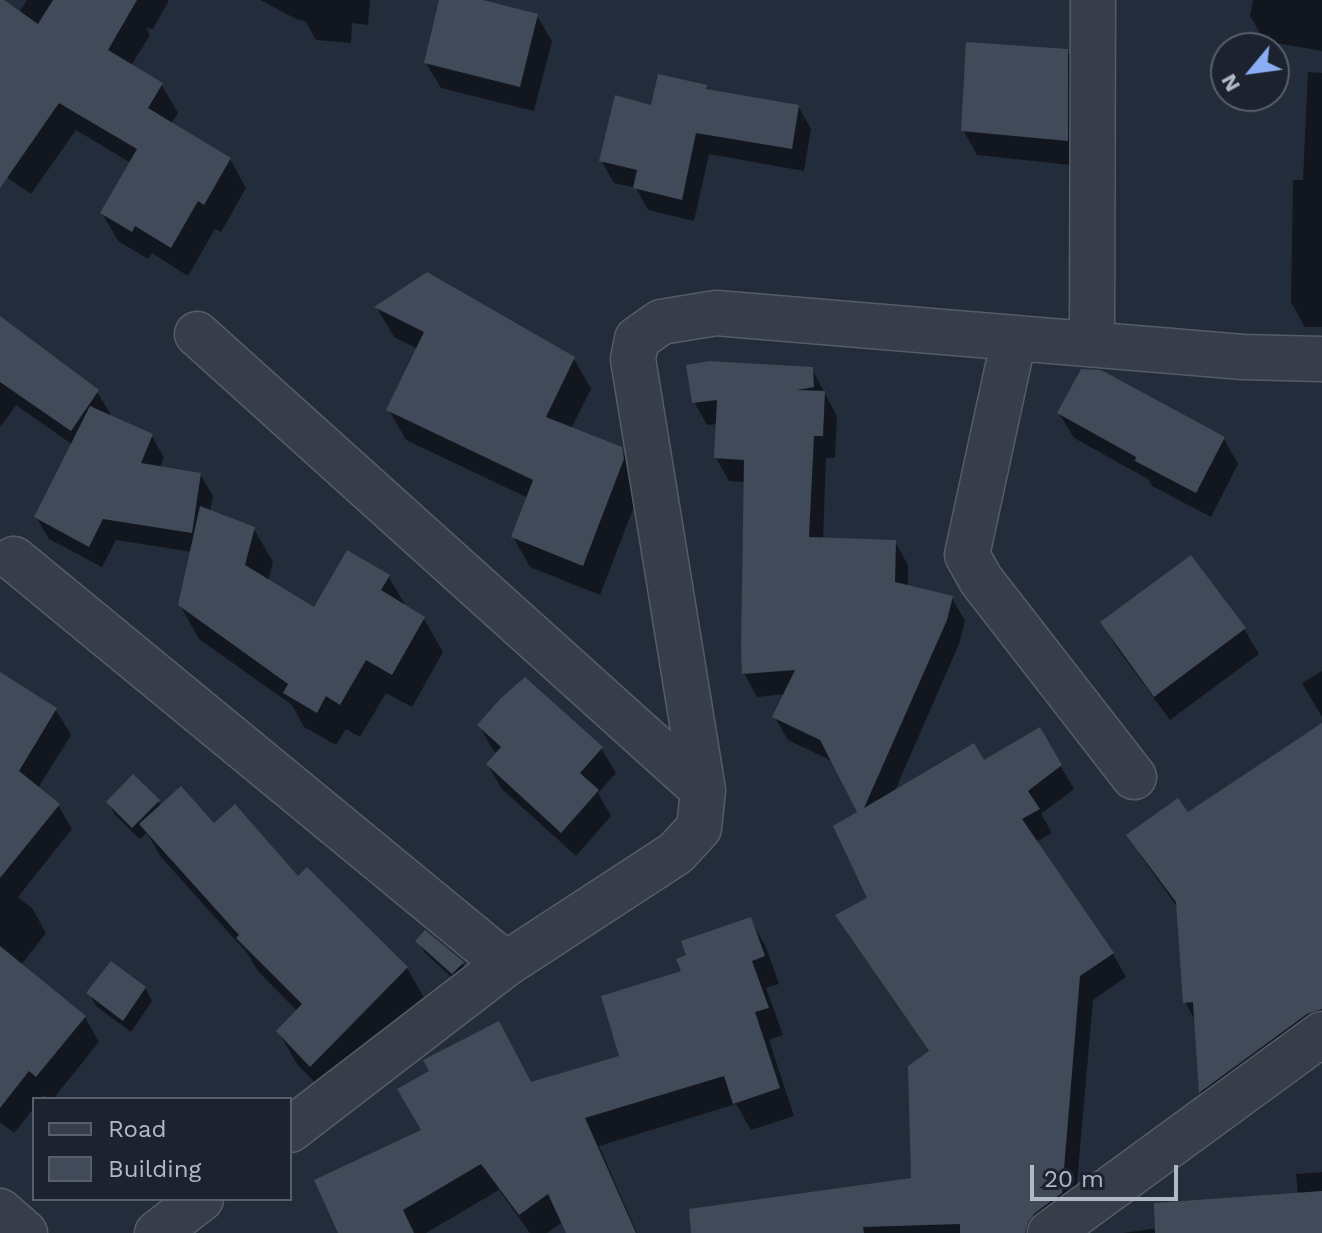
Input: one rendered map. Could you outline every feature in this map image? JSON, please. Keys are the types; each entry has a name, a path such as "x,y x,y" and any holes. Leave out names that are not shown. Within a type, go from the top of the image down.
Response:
{"street":[{"path":"1092,344 1093,0"},
{"path":"292,1128 506,964 676,853 699,828 703,790 633,359 637,339 661,322 716,313 1243,357 1322,359"},
{"path":"197,334 703,790"},
{"path":"1014,338 967,555 981,580 1134,777"},
{"path":"14,559 506,964"},
{"path":"1050,1233 1322,1034"},
{"path":"157,1233 198,1201"},
{"path":"0,1211 25,1233"}],"building":[{"path":"0,0 38,24 53,0 137,0 108,50 163,83 148,108 231,158 204,205 198,201 171,248 135,226 132,232 100,213 137,149 59,103 0,188"},
{"path":"439,0 483,0 538,14 520,87 424,63"},
{"path":"966,42 1068,49 1068,141 961,131"},
{"path":"658,74 707,85 706,89 799,105 792,149 696,133 682,200 633,188 637,170 599,161 615,95 651,105"},
{"path":"427,272 575,357 546,417 622,447 624,459 583,566 511,537 533,480 386,410 424,332 374,307"},
{"path":"0,316 99,390 71,431 0,382"},
{"path":"709,361 813,367 814,387 797,390 825,391 823,436 814,436 809,537 896,540 895,582 953,596 947,620 864,808 974,743 984,760 1040,727 1062,765 1028,791 1040,809 1022,819 1114,953 1080,976 1062,1193 1035,1213 1025,1233 960,1233 960,1224 863,1227 864,1233 691,1233 689,1209 911,1178 908,1066 929,1051 835,915 867,898 833,826 857,812 820,740 772,717 795,670 742,674 744,460 714,458 717,400 692,403 686,365"},
{"path":"1081,369 1101,370 1225,437 1196,493 1135,461 1136,457 1057,413"},
{"path":"90,406 153,434 141,463 201,473 192,533 103,519 89,547 34,517"},
{"path":"200,506 255,527 245,565 314,607 347,550 390,575 381,590 425,617 392,675 366,660 340,705 326,696 317,713 283,693 288,684 178,605"},
{"path":"1191,555 1246,628 1154,697 1100,622"},
{"path":"0,672 57,708 19,771 60,804 0,878"},
{"path":"525,677 603,747 580,773 599,790 561,833 486,764 501,747 477,725"},
{"path":"1322,723 1322,1009 1307,1014 1199,1093 1193,1002 1183,1003 1176,902 1126,835 1178,798 1188,812"},
{"path":"133,774 160,800 132,828 106,802"},
{"path":"181,786 214,823 235,804 298,876 307,867 408,967 310,1067 276,1031 302,1004 236,938 239,935 139,824"},
{"path":"751,917 765,956 752,961 769,1008 755,1012 780,1088 733,1104 724,1076 585,1118 636,1233 566,1233 548,1194 519,1215 481,1164 403,1210 414,1233 338,1233 314,1180 421,1130 397,1089 429,1071 423,1060 499,1021 531,1082 619,1056 601,996 681,971 676,959 686,955 681,941"},
{"path":"425,930 464,962 452,974 415,941"},
{"path":"0,946 86,1016 36,1077 29,1071 0,1108"},
{"path":"111,961 146,987 123,1021 86,993"},
{"path":"1322,1191 1322,1233 1155,1233 1154,1203"}]}
